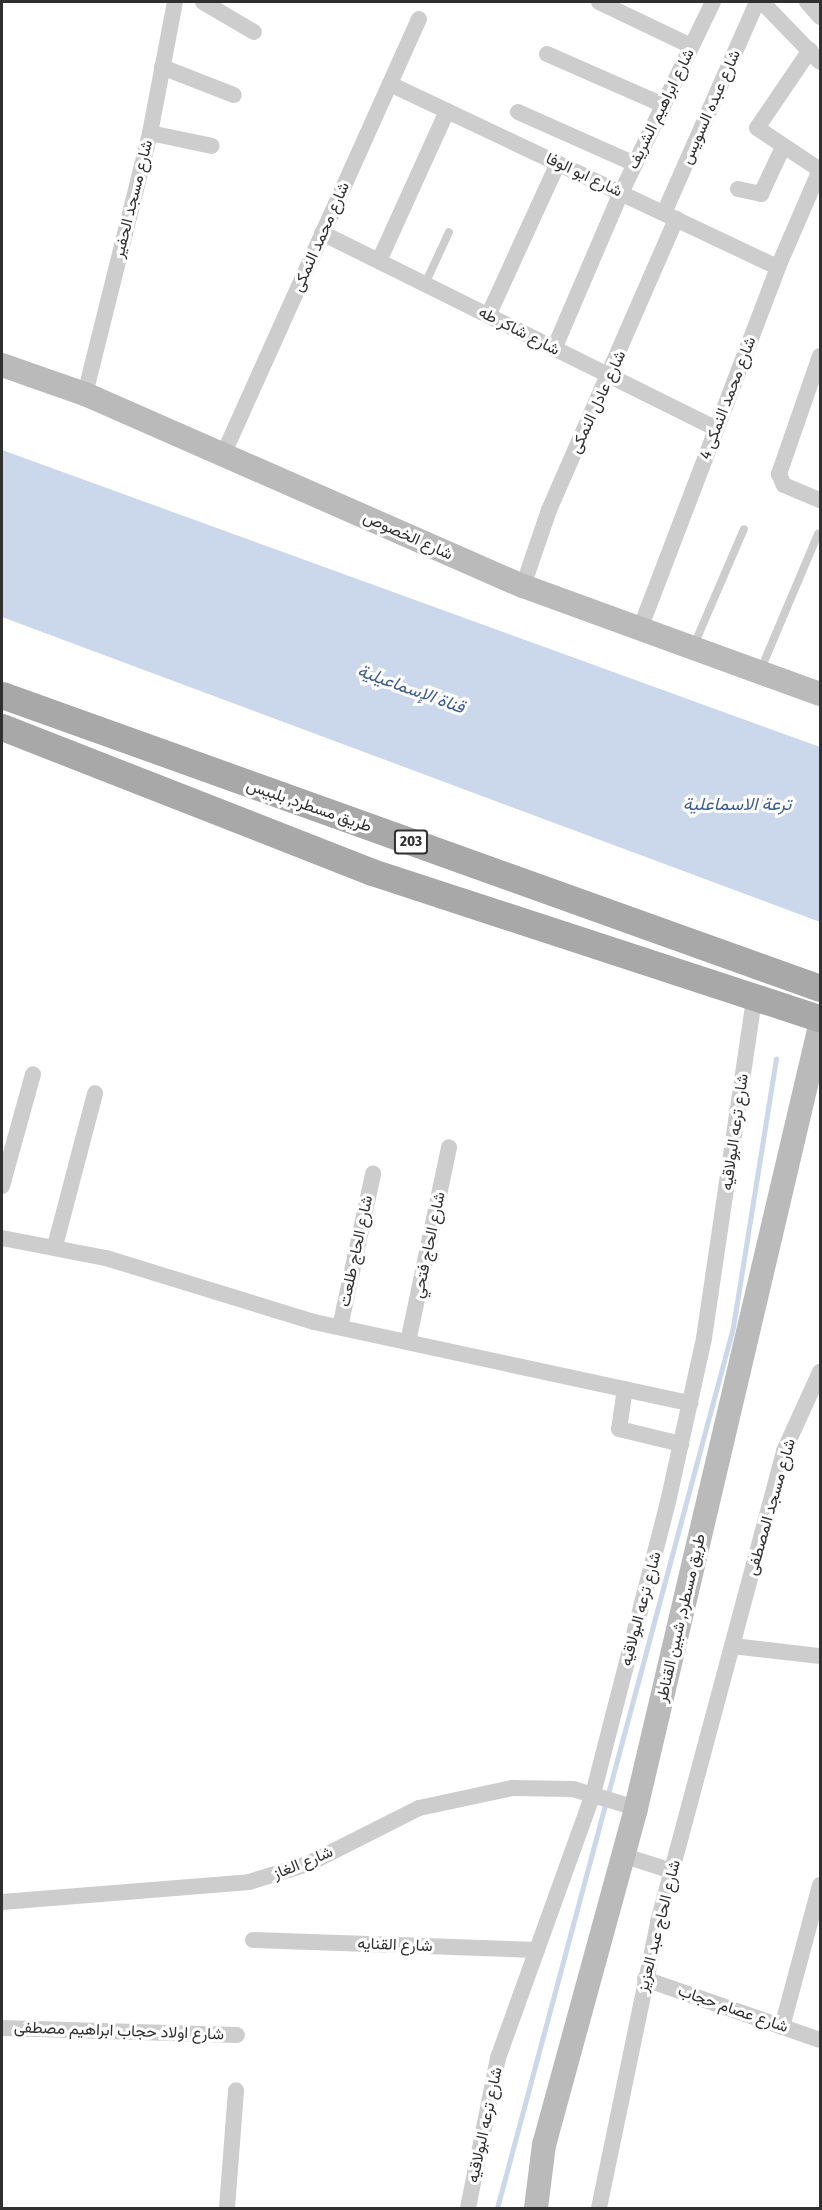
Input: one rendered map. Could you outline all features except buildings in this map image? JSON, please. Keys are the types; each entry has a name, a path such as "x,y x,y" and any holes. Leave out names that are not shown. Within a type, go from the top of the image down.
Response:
{"main road":[{"name":"شارع الخصوص","path":"2,365 85,394 523,586 820,694"},
{"name":"طريق مسطرد, بلبيس","path":"2,695 820,988"},
{"name":"203","path":"2,727 372,872 755,994 820,1018"},
{"name":"طريق مسطرد, شبين القناطر","path":"536,2208 549,2124 636,1808 820,1026"}],"street":[{"name":"شارع مسجد الحفير","path":"85,394 150,133 175,2"},
{"path":"203,2 254,32"},
{"path":"599,2 621,6 691,46"},
{"name":"شارع ابراهيم الشريف","path":"554,349 621,193 713,2"},
{"name":"شارع عبده السويس","path":"670,216 757,2"},
{"path":"762,2 815,56 758,122 758,131 820,170"},
{"name":"شارع محمد النمكى","path":"223,455 419,19"},
{"path":"547,54 663,105"},
{"path":"162,67 234,95"},
{"name":"شارع ابو الوفا","path":"390,84 778,267"},
{"path":"379,261 447,111"},
{"path":"518,112 635,164"},
{"path":"150,133 213,146"},
{"path":"738,189 761,194 783,147"},
{"path":"488,316 558,163"},
{"name":"شارع محمد النمكى 4","path":"640,629 778,267 820,170"},
{"name":"شارع عادل النمكى","path":"523,586 549,510 611,376 670,216"},
{"name":"شارع شاكر طه","path":"322,233 716,429"},
{"path":"820,356 779,474 784,485 820,500"},
{"name":"شارع ترعه البولاقيه","path":"468,2208 489,2093 593,1794 681,1444 690,1403 755,994"},
{"path":"2,1186 33,1074"},
{"path":"55,1246 95,1093"},
{"name":"شارع الحاج فتحي","path":"408,1342 449,1147"},
{"name":"شارع الحاج طلعت","path":"340,1327 373,1174"},
{"path":"2,1238 55,1246 340,1327 690,1403"},
{"name":"شارع مسجد المصطفى","path":"733,1646 784,1451 820,1372"},
{"path":"625,1389 619,1429 681,1444"},
{"path":"733,1646 820,1656"},
{"name":"شارع الحاج عبد العزيز","path":"599,2208 645,1978 733,1646"},
{"name":"شارع الغاز","path":"2,1902 249,1882 308,1864 387,1821 460,1797 532,1786 593,1794 636,1808"},
{"path":"622,1855 672,1871"},
{"path":"782,2027 820,1885"},
{"name":"شارع القنايه","path":"253,1940 537,1950"},
{"name":"شارع عصام حجاب","path":"645,1978 820,2040"},
{"name":"شارع اولاد حجاب ابراهيم مصطفى","path":"2,2028 237,2034"},
{"path":"227,2208 236,2090"}],"lane":[{"path":"426,284 449,231"},
{"path":"693,648 744,529"},
{"path":"760,672 818,534"}],"water":[{"name":"ترعة الاسماعلية","path":"2,450 820,747 820,922 2,617"}],"waterway":[{"path":"497,2208 733,1327 776,1058"}],"water label":[{"name":"قناة الإسماعيلية","path":"411,689"}]}
